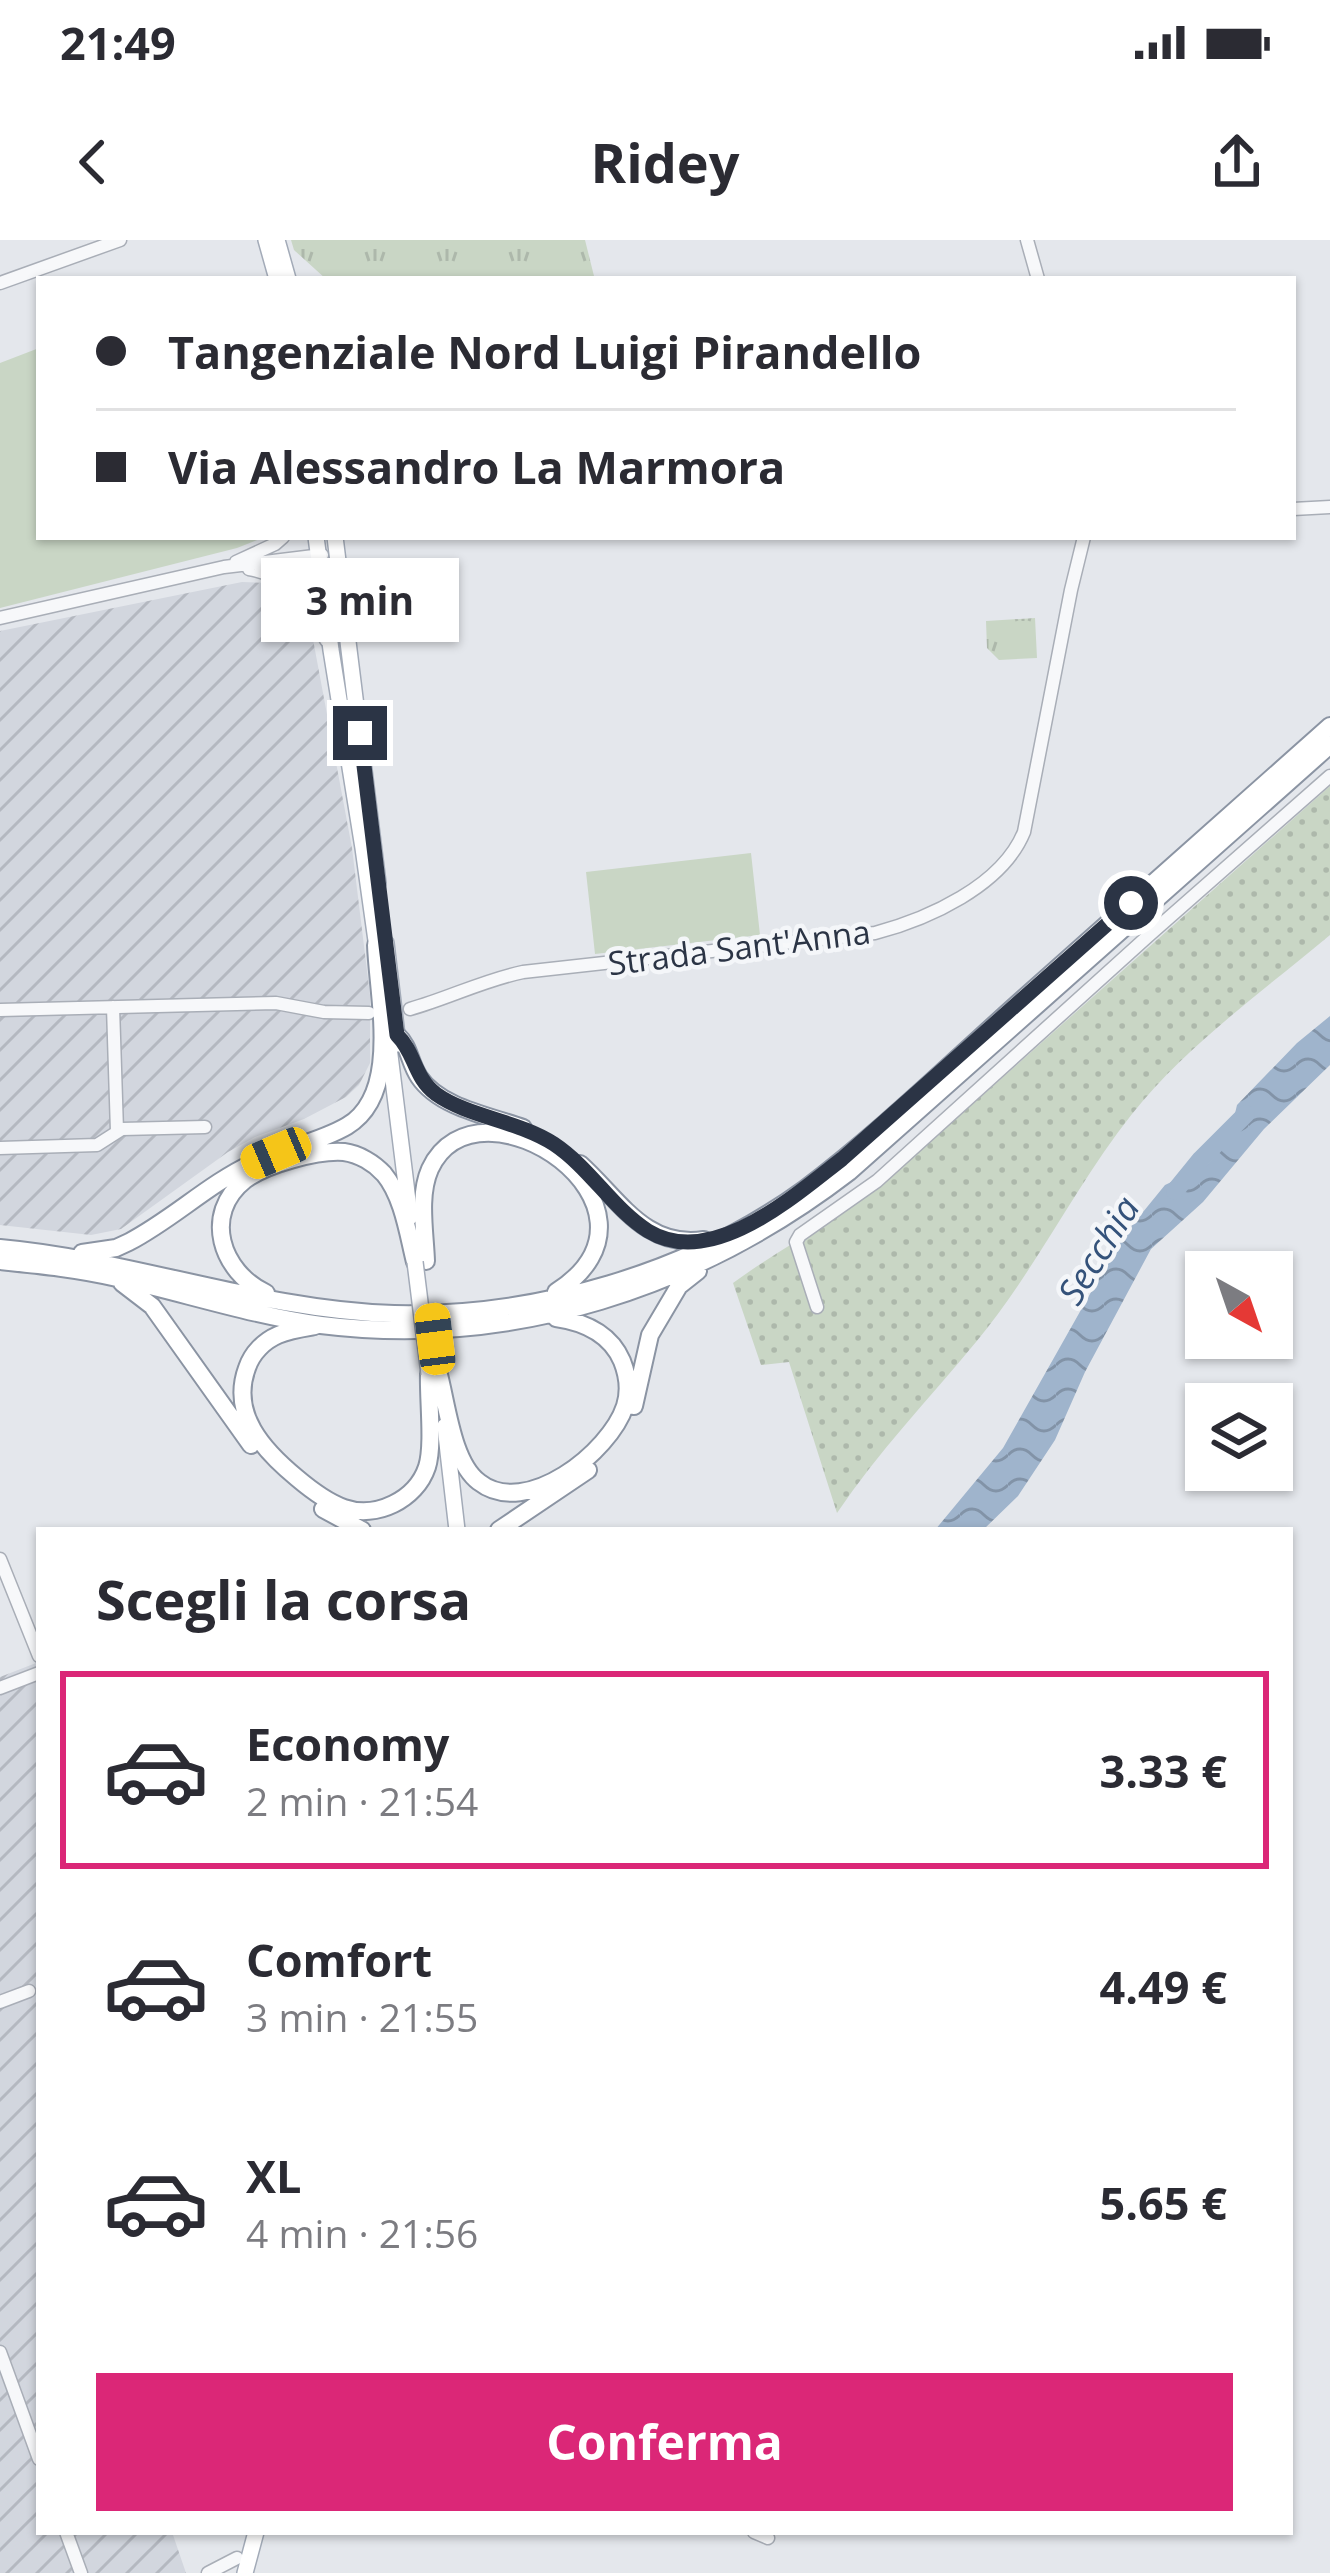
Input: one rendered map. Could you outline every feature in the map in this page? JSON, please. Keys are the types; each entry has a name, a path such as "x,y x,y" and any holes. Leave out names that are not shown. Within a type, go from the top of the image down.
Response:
{"highway":[{"path":"505,1527 571,1484 618,1439 636,1401 650,1335 679,1286 728,1243 842,1159 1330,726"},
{"path":"0,1261 111,1276 319,1324 399,1330 496,1325 544,1308 642,1287 788,1217 849,1172 1330,745"},
{"path":"65,1255 129,1243 230,1175 332,1134 359,1118 374,1097 383,1067 376,946"},
{"path":"397,1035 407,1045 419,1077 436,1094 550,1142 647,1230 670,1240 728,1243"},
{"path":"421,1262 424,1198 431,1167 459,1138 487,1131 507,1133 563,1164 598,1208 601,1228 588,1266 544,1308"},
{"path":"283,1301 248,1283 232,1266 221,1244 220,1228 233,1191 251,1175 283,1163 319,1153 346,1152 366,1159 395,1192 421,1262"},
{"path":"0,1248 65,1255 283,1301 362,1312 544,1308 606,1337 618,1351 628,1387 615,1426 580,1462 553,1482 509,1494 479,1482 457,1454 434,1372"},
{"path":"111,1276 152,1306 232,1421 281,1479 356,1527"},
{"path":"319,1324 278,1335 262,1345 250,1360 241,1396 249,1425 271,1454 313,1491 344,1508 367,1511 392,1505 418,1484 429,1454 434,1372"}],"main road":[{"path":"266,240 276,276"},
{"path":"277,240 287,276"},
{"path":"316,540 421,1262"},
{"path":"336,545 457,1527"},
{"path":"434,1372 447,1527"},
{"path":"241,2566 255,2535"}],"street":[{"path":"0,283 120,240"},
{"path":"1028,240 1037,276"},
{"path":"1296,509 1330,507"},
{"path":"224,567 280,540"},
{"name":"Strada Sant'Anna","path":"410,1009 523,972 875,933 924,917 992,875 1014,853 1024,832 1083,540"},
{"path":"0,618 224,567 319,556 336,545"},
{"path":"224,567 255,569 293,586 307,601 331,650"},
{"path":"817,1307 796,1241 800,1235 877,1181 1330,776"},
{"path":"0,1010 276,1003 323,1012 369,1013"},
{"path":"113,1007 117,1131"},
{"path":"0,1148 97,1145 117,1131 205,1127"},
{"path":"0,1559 36,1649"},
{"path":"0,1688 36,1674"},
{"path":"0,2002 29,1991"},
{"path":"0,2352 36,2451"},
{"path":"67,2535 80,2573"},
{"path":"762,2535 768,2537"},
{"path":"208,2573 241,2566"}],"shaded area":[{"path":"242,582 268,583 293,595 309,618 352,848 370,995 370,1063 359,1085 346,1097 228,1152 121,1229 91,1235 0,1225 0,631"},
{"path":"36,1663 36,2535 173,2535 186,2573 0,2573 0,1677"}],"green space":[{"path":"291,240 585,240 594,276 323,276 294,250"},
{"path":"36,349 36,540 257,540 0,608 0,363"},
{"path":"1035,618 1037,658 999,660 987,648 986,621"},
{"path":"1330,786 1330,935 1201,1042 1132,1114 997,1315 837,1513 789,1362 761,1365 733,1283 885,1182"},
{"path":"751,853 760,935 595,954 586,872"}],"water":[{"path":"1330,1016 1330,1065 1264,1129 1203,1202 1151,1249 1085,1372 1055,1440 1018,1496 986,1527 937,1527 1003,1448 1121,1239 1165,1185 1207,1165 1228,1143 1237,1105"}],"waterway":[{"name":"Secchia","path":"1175,1191 1246,1114"}],"route":[{"path":"360,733 397,1035 407,1045 419,1077 446,1100 550,1142 571,1156 647,1230 670,1240 690,1243 723,1238 804,1189 1131,903"}]}
